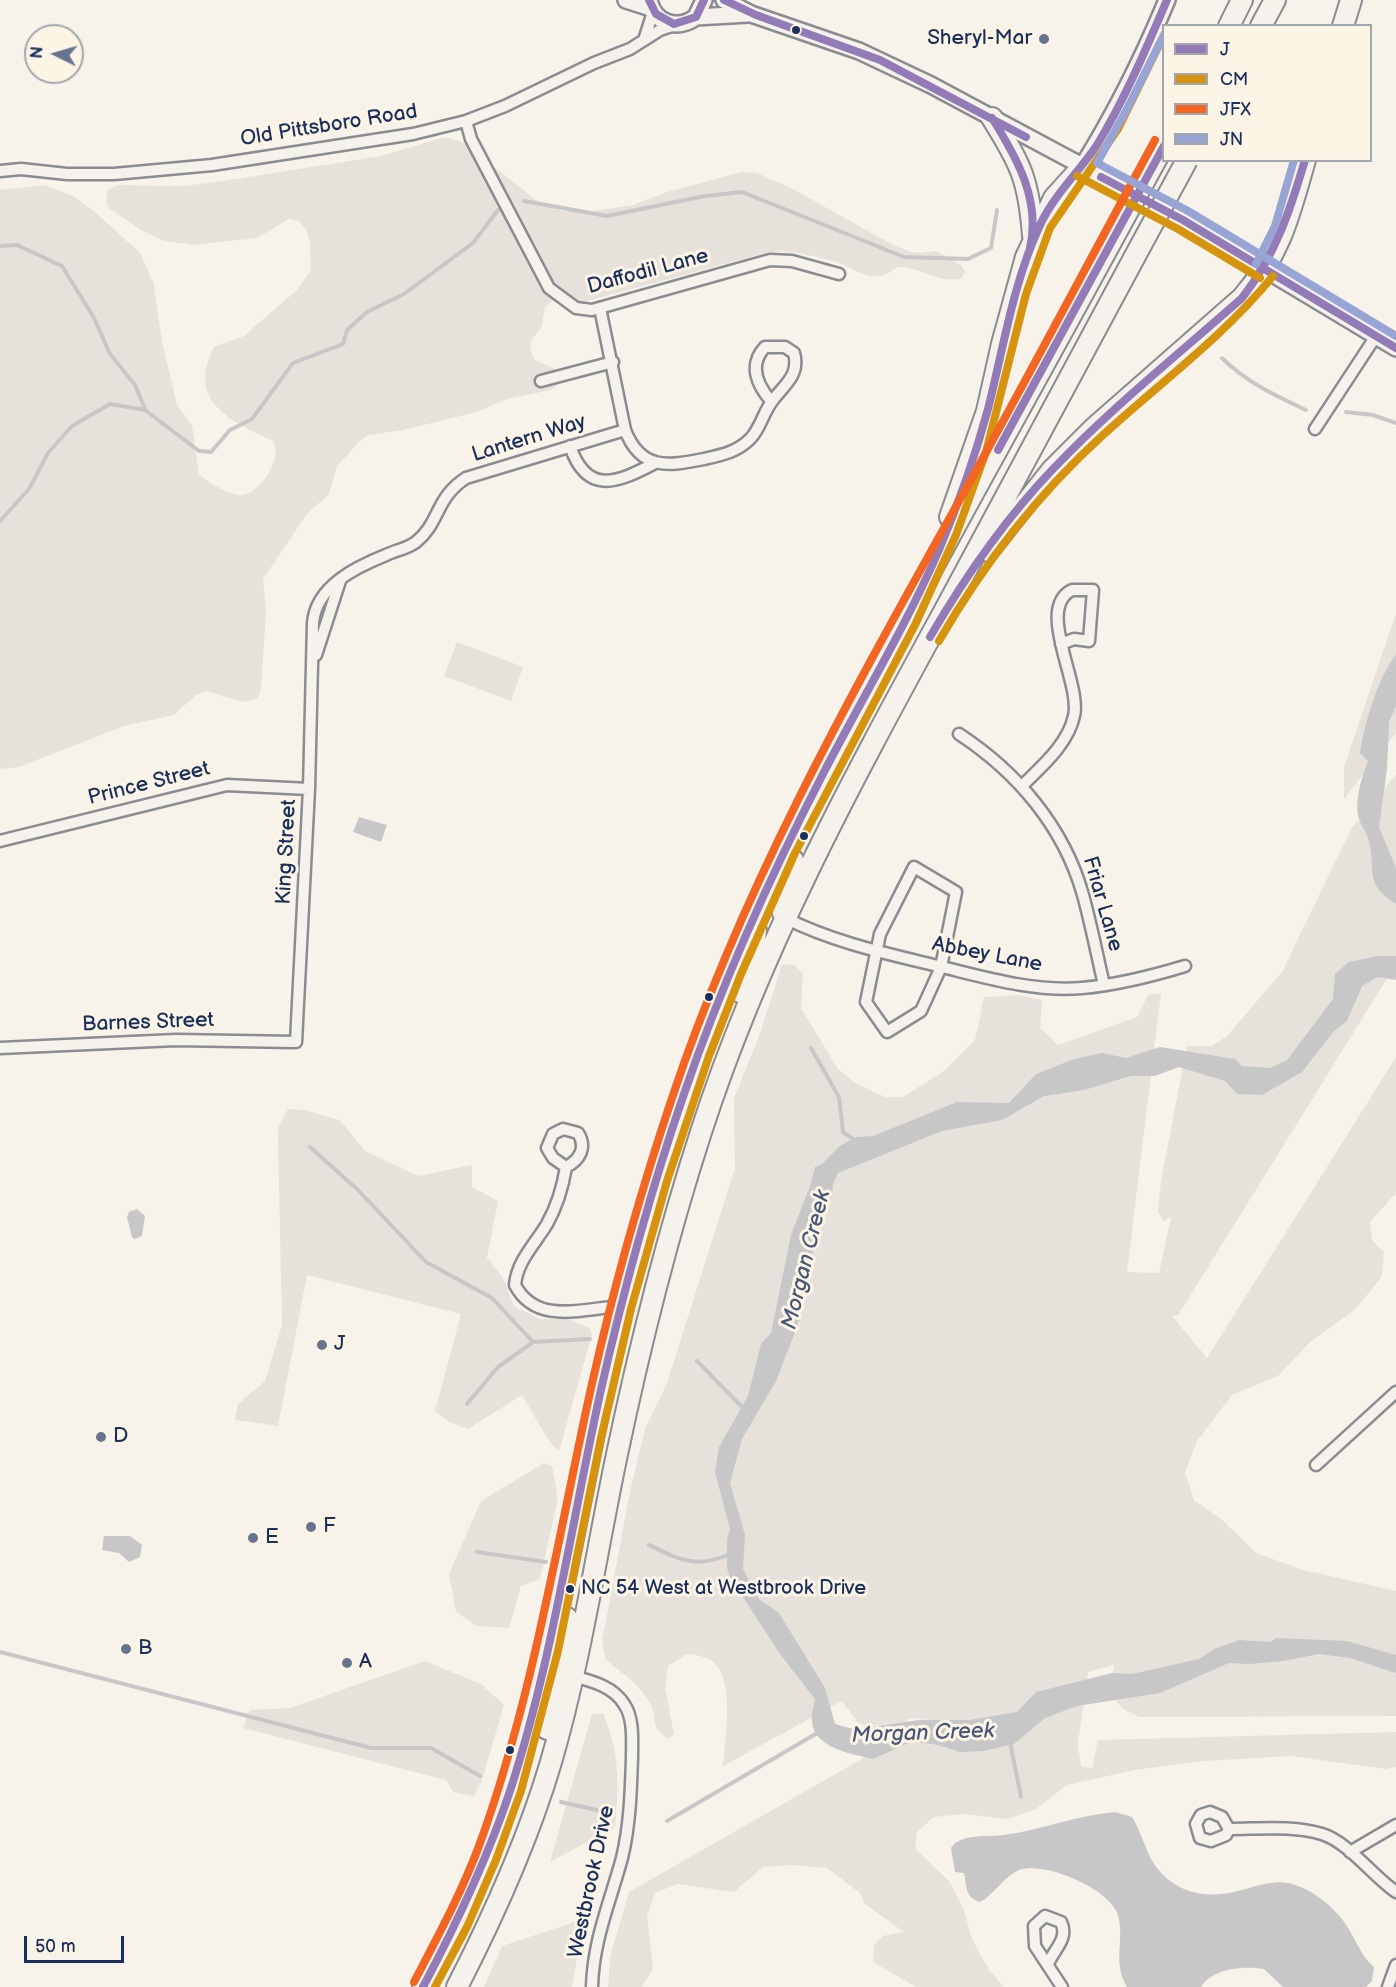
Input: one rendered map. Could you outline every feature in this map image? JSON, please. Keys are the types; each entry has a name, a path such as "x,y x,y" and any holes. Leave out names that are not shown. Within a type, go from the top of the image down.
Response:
{"highway":[{"path":"1229,24 1242,0"},
{"path":"1262,24 1275,0"},
{"path":"1344,24 1351,0"},
{"path":"992,118 1019,161 1030,196 1034,238"},
{"path":"423,1987 464,1909 500,1824 536,1707 620,1306 655,1182 682,1100 753,916 824,772 931,570 984,478 1162,149"},
{"path":"457,1987 482,1938 520,1851 550,1763 573,1676 646,1324 703,1127 735,1038 785,918 847,790 1186,162"},
{"path":"947,606 1016,513 1052,470 1094,428 1242,298 1265,269 1285,230 1304,162"},
{"path":"931,570 978,440 1005,333 1034,238 1054,198 1082,167"},
{"path":"785,918 780,909 781,891 804,835 824,772"},
{"path":"703,1127 715,1061 754,949 756,933 753,916"},
{"path":"561,1587 570,1602 564,1659 567,1670 573,1676"},
{"path":"546,1662 552,1667 555,1681 543,1744 550,1763"}],"main road":[{"path":"626,0 651,7 667,23 677,25 696,17 751,14"},
{"path":"696,17 704,0"},
{"path":"724,0 751,14 859,51 931,85 1183,220 1396,348"},
{"path":"1082,167 1111,120 1144,54 1167,0"}],"street":[{"path":"645,37 651,7"},
{"name":"Old Pittsboro Road","path":"0,171 21,169 67,174 114,174 212,165 413,134 466,121 505,106 594,63 630,49 645,37 677,25"},
{"name":"Daffodil Lane","path":"466,121 471,139 549,288 576,308 600,308 770,260 792,261 838,274"},
{"path":"600,308 613,362 625,430 630,444 655,463 678,464 726,454 739,448 758,429 771,401 793,377 797,364 794,353 785,347 765,347 756,363 757,382 771,401"},
{"path":"1314,429 1376,336"},
{"path":"541,381 613,362"},
{"name":"Lantern Way","path":"313,663 341,578 350,570 416,542 432,523 446,495 466,478 625,430"},
{"path":"570,446 575,461 587,478 602,482 633,475 655,463"},
{"path":"1023,785 1064,740 1075,713 1072,682 1061,644 1057,623 1060,602 1072,590 1093,590 1089,640 1074,639 1061,644"},
{"name":"King Street","path":"296,1042 313,663"},
{"name":"Friar Lane","path":"959,734 1023,785 1052,828 1071,862 1083,894 1104,985"},
{"name":"Prince Street","path":"0,841 227,785 309,789"},
{"path":"914,867 956,892 941,967 921,1011 887,1032 866,1002 880,933 914,867"},
{"name":"Abbey Lane","path":"785,918 810,930 877,952 1041,987 1081,988 1104,985 1185,966"},
{"name":"Barnes Street","path":"0,1048 176,1040 296,1042"},
{"path":"566,1167 560,1196 548,1223 519,1265 515,1285 527,1303 540,1310 558,1311 620,1306"},
{"path":"1316,1465 1396,1392"},
{"name":"Westbrook Drive","path":"573,1676 607,1688 624,1703 630,1716 632,1741 631,1792 622,1857 598,1933 592,1987"},
{"path":"1350,1852 1396,1825"},
{"path":"1229,1829 1289,1829 1324,1834 1350,1852 1378,1879 1396,1892"},
{"path":"1048,1964 1062,1987"},
{"path":"1388,1987 1396,1965"}],"shaded area":[{"path":"445,137 461,141 541,204 562,211 595,211 633,205 667,192 742,172 757,173 791,188 893,245 914,253 937,251 961,265 965,271 962,278 945,279 914,269 898,267 879,276 871,276 814,256 792,252 769,252 587,301 553,300 545,307 542,326 531,341 530,348 534,359 557,370 559,379 557,386 551,390 507,399 477,412 403,430 369,435 361,440 337,466 329,494 307,514 263,579 266,610 261,690 257,699 242,702 207,691 196,695 174,715 124,726 19,767 0,769 0,190 44,185 73,196 94,211 140,253 154,284 162,342 177,405 192,425 199,475 225,491 242,495 249,493 263,482 273,465 276,448 273,441 228,417 217,407 209,395 205,382 207,366 214,347 244,336 297,290 311,270 310,242 306,229 299,221 289,219 257,238 192,245 161,240 141,230 109,208 106,201 107,191 117,185 183,186 216,182 381,156"},
{"path":"1396,613 1396,733 1344,799 1344,767"},
{"path":"457,642 523,667 511,701 444,676"},
{"path":"1396,774 1396,964 1187,1301 1178,1315 1172,1316 1207,1358 1396,1057 1396,1193 1370,1222 1372,1240 1384,1252 1382,1276 1356,1309 1310,1342 1278,1376 1232,1395 1197,1441 1185,1472 1194,1500 1222,1520 1256,1553 1303,1570 1396,1591 1396,1716 1139,1717 1123,1709 1111,1695 1114,1665 1088,1672 1078,1744 1081,1766 1092,1768 1098,1740 1396,1732 1396,1767 1386,1769 1291,1756 1203,1761 1135,1770 1067,1785 1036,1809 1008,1819 963,1814 934,1817 917,1832 915,1848 950,1882 964,1910 972,1939 989,1970 1004,1987 916,1987 873,1962 874,1945 883,1936 904,1932 865,1904 860,1893 827,1868 792,1865 763,1867 734,1892 677,1884 655,1893 647,1916 653,1969 642,1987 608,1987 610,1957 629,1892 930,1720 910,1718 906,1722 869,1726 858,1723 842,1701 723,1766 727,1700 722,1675 717,1666 711,1660 687,1654 668,1666 665,1687 674,1734 668,1739 656,1726 653,1709 646,1697 630,1679 606,1660 602,1642 630,1491 645,1429 667,1383 735,1168 734,1098 759,1036 782,964 794,965 803,973 801,1008 838,1069 855,1083 885,1097 903,1097 944,1071 975,1040 984,997 1019,995 1042,1000 1040,1028 1058,1045 1137,1017 1148,995 1161,993 1127,1272 1159,1273 1171,1217 1163,1221 1158,1212 1161,1181 1187,1046 1212,1046 1227,1036 1282,972 1351,829"},
{"path":"288,1109 304,1110 340,1120 365,1151 418,1176 472,1165 472,1187 498,1201 487,1258 502,1276 514,1306 540,1319 569,1319 590,1328 592,1335 559,1451 549,1441 522,1395 468,1429 449,1422 435,1411 461,1314 307,1275 278,1426 235,1420 238,1404 265,1381 282,1325 278,1138 279,1126"},
{"path":"544,1463 552,1466 558,1499 540,1579 521,1586 509,1628 477,1626 456,1612 449,1574 481,1501"},
{"path":"425,1661 481,1684 504,1705 481,1783 474,1796 453,1792 446,1780 243,1728 250,1710 290,1708"},
{"path":"603,1713 613,1742 617,1769 615,1827 550,1862 592,1714"},
{"path":"584,1919 572,1987 484,1987 502,1946"}],"water":[{"path":"1396,654 1396,706 1389,722 1387,769 1379,827 1396,868 1396,904 1379,890 1375,883 1369,841 1359,819 1357,801 1368,761 1360,753 1365,728 1383,676"},
{"path":"359,817 387,825 381,842 353,832"},
{"name":"Morgan Creek","path":"1378,956 1396,956 1396,980 1378,977 1362,986 1347,1021 1334,1031 1302,1072 1262,1095 1237,1094 1225,1081 1179,1067 1155,1076 1131,1076 1084,1090 1044,1096 1002,1120 942,1131 838,1173 832,1194 820,1218 797,1327 776,1381 742,1439 730,1483 745,1535 743,1569 759,1599 779,1613 825,1688 835,1724 849,1728 919,1720 969,1720 1017,1712 1036,1692 1112,1673 1132,1674 1199,1659 1214,1649 1240,1640 1271,1642 1276,1638 1347,1641 1396,1655 1396,1673 1350,1658 1319,1654 1283,1661 1229,1663 1160,1693 1077,1706 1045,1718 1014,1744 984,1751 960,1752 938,1745 913,1741 873,1759 836,1749 827,1744 815,1731 812,1722 815,1699 780,1654 730,1577 727,1568 727,1539 730,1529 715,1472 719,1447 748,1396 761,1344 771,1333 791,1235 815,1167 822,1164 841,1145 857,1137 873,1136 957,1102 1009,1103 1036,1074 1074,1059 1102,1053 1126,1058 1160,1047 1235,1059 1242,1066 1270,1068 1287,1060 1333,999 1335,974 1349,962"},
{"path":"137,1209 145,1216 142,1236 135,1239 132,1237 127,1217 129,1212"},
{"path":"104,1536 130,1536 142,1545 140,1557 129,1562 119,1553 102,1550"},
{"path":"1115,1812 1132,1817 1151,1859 1159,1870 1178,1886 1189,1891 1201,1894 1225,1894 1263,1884 1282,1882 1298,1886 1316,1895 1340,1916 1374,1967 1372,1981 1366,1987 1283,1987 1264,1969 1247,1968 1221,1972 1201,1987 1127,1987 1120,1969 1118,1915 1113,1905 1090,1887 1060,1873 1030,1868 1014,1873 979,1902 968,1894 964,1873 955,1872 951,1848 961,1840 1018,1833 1087,1816"}],"waterway":[{"path":"524,201 607,216 705,196 742,192 904,257 968,259 991,248 997,210"},
{"path":"0,521 29,489 48,453 72,426 110,404 145,410 199,451 211,452 230,430 252,419 293,363 343,344 347,330 367,312 404,294 473,243 498,210"},
{"path":"0,246 17,245 62,266 94,318 110,354 135,385 145,409"},
{"path":"1222,358 1251,381 1306,410"},
{"path":"1346,412 1373,415 1396,423"},
{"path":"811,1048 839,1097 843,1132 856,1141"},
{"path":"310,1147 358,1190 426,1262 492,1298 533,1342 590,1339"},
{"path":"467,1404 498,1367 533,1342"},
{"path":"697,1361 745,1410"},
{"path":"649,1545 688,1561 707,1561 730,1554"},
{"path":"477,1552 546,1562"},
{"path":"0,1652 371,1748 431,1748 480,1776"},
{"path":"667,1821 819,1732"},
{"path":"1010,1742 1021,1797"},
{"path":"561,1802 610,1813"}],"transit line":[{"name":"J","path":"649,0 656,14 674,24 696,17 704,0"},
{"name":"J","path":"724,0 756,15 880,60 1026,137"},
{"name":"J","path":"423,1987 481,1866 501,1817 525,1742 549,1644 600,1394 618,1318 660,1168 714,1011 748,929 786,849 825,770 913,606 946,533 978,445 1016,291 1031,245 1053,202 1097,145 1117,110 1167,0"},
{"name":"CM","path":"435,1987 467,1927 496,1860 521,1791 558,1651 601,1438 631,1309 667,1181 709,1056 741,974 795,853 915,625 956,535 986,452 1026,294 1050,228 1118,129 1162,39"},
{"name":"JN","path":"1162,39 1097,163 1188,211 1396,336"},
{"name":"J","path":"992,118 1025,180 1032,213 1033,230 1030,248"},
{"name":"JFX","path":"414,1982 464,1881 479,1846 498,1790 529,1677 608,1315 660,1134 701,1017 734,937 808,780 1155,140"},
{"name":"J","path":"998,450 1162,150"},
{"name":"JN","path":"1256,264 1275,226 1293,162"},
{"name":"J","path":"930,637 957,592 987,549 1035,488 1075,446 1242,298 1264,266 1280,232 1304,162"},
{"name":"CM","path":"1077,176 1178,229 1260,278"},
{"name":"J","path":"1101,177 1183,220 1396,348"},
{"name":"CM","path":"939,641 993,558 1056,481 1103,435 1213,339 1273,276"}],"place":[{"name":"Sheryl-Mar","path":"1044,39"},
{"name":"J","path":"322,1345"},
{"name":"D","path":"101,1437"},
{"name":"F","path":"311,1527"},
{"name":"E","path":"253,1538"},
{"name":"NC 54 West at Westbrook Drive","path":"570,1589"},
{"name":"B","path":"126,1649"},
{"name":"A","path":"347,1663"}]}
